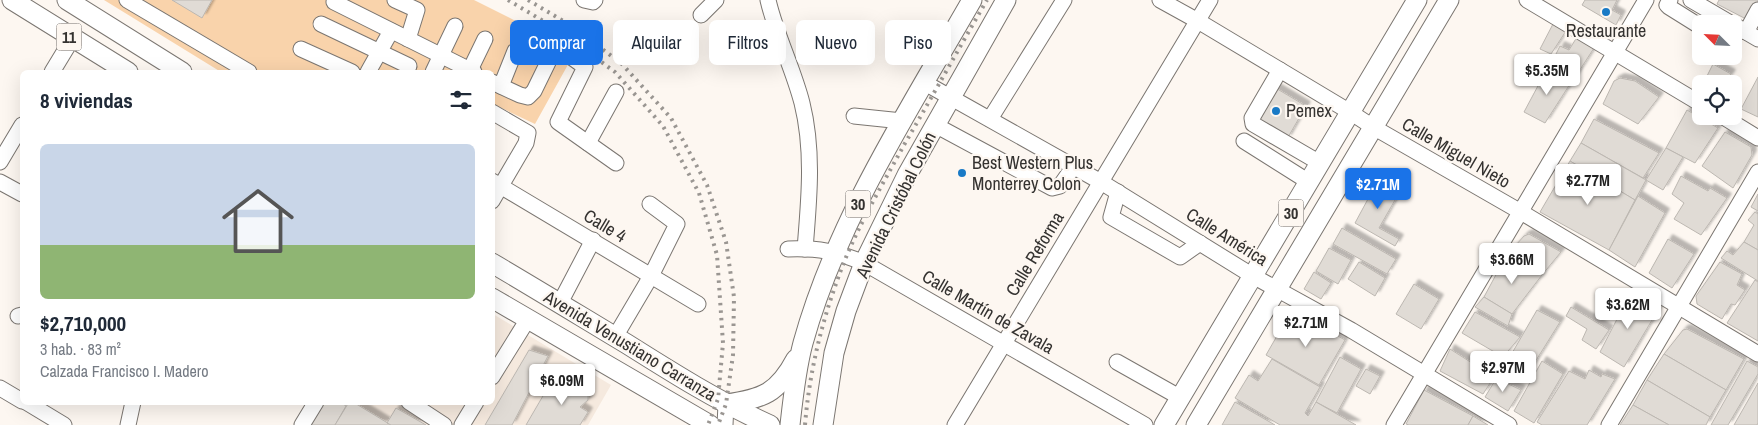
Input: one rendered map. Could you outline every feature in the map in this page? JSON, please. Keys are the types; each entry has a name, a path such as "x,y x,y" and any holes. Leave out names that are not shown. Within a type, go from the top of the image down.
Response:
{"main road":[{"name":"11","path":"12,0 125,70"},
{"name":"11","path":"67,0 179,70"},
{"name":"Avenida Cristóbal Colón","path":"790,425 803,344 821,287 835,252 902,121 972,0"},
{"name":"Avenida Cristóbal Colón","path":"823,425 834,353 846,311 864,262 885,218 1006,0"},
{"name":"30","path":"1164,425 1417,0"},
{"name":"30","path":"1196,425 1449,0"},
{"name":"Avenida Venustiano Carranza","path":"495,265 726,404 770,425"},
{"name":"Avenida Venustiano Carranza","path":"495,300 710,425"},
{"path":"726,404 750,400 774,390 790,372 803,344"}],"street":[{"path":"127,0 246,70"},
{"path":"395,0 417,10 408,39"},
{"path":"584,0 593,2 596,0"},
{"path":"701,15 716,0"},
{"path":"990,119 1064,0"},
{"name":"Calle Miguel Nieto","path":"1160,0 1198,20 1373,127 1521,212 1758,354"},
{"name":"Calle Reforma","path":"955,425 1210,0"},
{"path":"1394,425 1646,0"},
{"path":"1670,0 1667,5 1669,7 1692,21"},
{"path":"1691,0 1716,15"},
{"path":"334,2 470,70"},
{"path":"765,2 795,78 808,134 810,165 805,249"},
{"path":"1534,8 1615,52 1692,99"},
{"path":"1742,24 1758,10"},
{"path":"321,24 409,66"},
{"path":"434,70 455,26"},
{"path":"369,70 391,31"},
{"path":"53,70 72,39"},
{"path":"472,70 485,39"},
{"path":"510,61 497,84 524,97 531,95 556,46 585,67 558,122 616,163"},
{"path":"301,49 348,70"},
{"path":"1280,70 1252,118 1253,124 1320,163"},
{"name":"Calle América","path":"924,83 1074,166 1253,276 1351,330 1509,425"},
{"path":"588,143 616,92"},
{"path":"495,114 528,133 526,143 497,184"},
{"path":"854,116 902,121"},
{"path":"936,125 1052,188 1060,186 1074,166"},
{"path":"1737,125 1758,138"},
{"path":"0,162 20,127"},
{"path":"1244,141 1309,182"},
{"path":"1609,425 1758,172"},
{"path":"0,182 20,193"},
{"name":"Calle 4","path":"497,184 698,304"},
{"path":"1118,192 1111,217 1180,257 1200,243"},
{"path":"615,337 651,276 677,224 650,204"},
{"path":"560,303 593,240"},
{"name":"Calle Martín de Zavala","path":"788,249 835,252 864,262 1145,425"},
{"path":"495,371 528,319"},
{"path":"1117,362 1181,398"},
{"path":"0,388 20,400"},
{"path":"725,425 726,404"},
{"path":"29,405 64,425"},
{"path":"128,425 132,405"},
{"path":"302,425 314,405"},
{"path":"414,405 444,425"},
{"path":"462,425 474,405"}],"shaded area":[{"path":"104,0 474,0 514,20 510,20 510,65 568,65 535,124 495,105 495,70 218,70"},
{"path":"495,315 611,385 588,425 391,425 356,405 495,405"}],"building":[{"path":"172,0 212,0 202,18"},
{"name":"Restaurante","path":"1585,0 1617,0 1612,10 1621,15 1616,25 1582,5"},
{"path":"1719,0 1758,0 1758,4 1748,20 1742,15 1717,4"},
{"path":"1553,24 1566,31 1551,54 1540,49"},
{"path":"1577,37 1594,48 1574,79 1550,66 1560,46 1569,50"},
{"path":"1712,65 1731,74 1730,75 1708,75"},
{"path":"1547,69 1570,84 1545,123 1524,112"},
{"path":"1758,77 1758,117 1742,109"},
{"path":"1620,78 1635,81 1659,97 1638,124 1603,104 1614,81"},
{"path":"1274,87 1306,106 1287,139 1255,120"},
{"path":"1687,110 1692,113 1692,125 1713,125 1718,128 1695,163 1666,148"},
{"path":"1594,119 1659,153 1643,178 1581,143"},
{"path":"1725,132 1751,147 1752,155 1733,188 1702,166"},
{"path":"1581,143 1646,180 1635,200 1570,161"},
{"path":"1666,148 1683,157 1663,190 1646,180"},
{"path":"1570,161 1635,200 1609,250 1540,212"},
{"path":"1681,176 1708,191 1710,188 1727,198 1701,235 1674,219 1684,203 1672,194"},
{"path":"1373,178 1399,193 1379,228 1399,239 1395,246 1355,223 1368,199 1362,196"},
{"path":"1758,194 1758,211 1751,207"},
{"path":"1638,196 1665,213 1635,267 1609,250"},
{"path":"1755,212 1758,214 1758,250 1744,242 1754,225 1748,220"},
{"path":"1342,228 1396,259 1387,274 1333,244"},
{"path":"1529,234 1561,252 1542,275 1506,256 1524,236"},
{"path":"1668,239 1694,254 1672,288 1649,273"},
{"path":"1744,242 1758,250 1758,281 1721,258 1727,251 1733,255"},
{"path":"1329,248 1351,260 1338,284 1316,271"},
{"path":"1506,256 1542,275 1512,314 1484,297"},
{"path":"1359,262 1385,278 1375,296 1348,279"},
{"path":"1720,262 1742,274 1737,285 1745,290 1735,305 1731,304 1722,319 1697,304 1696,296"},
{"path":"1314,272 1331,283 1321,299 1304,289"},
{"path":"1755,280 1758,282 1758,341 1727,323"},
{"path":"1414,284 1439,299 1421,329 1396,314"},
{"path":"1630,294 1658,310 1624,367 1600,352"},
{"path":"1484,297 1512,314 1508,326 1475,307"},
{"path":"1571,307 1609,330 1596,349 1582,340 1587,329 1566,316"},
{"path":"1292,310 1345,340 1319,385 1266,355"},
{"path":"1537,310 1560,322 1525,378 1504,367"},
{"path":"1475,312 1520,337 1503,357 1462,333"},
{"path":"1687,329 1744,359 1726,390 1664,354 1683,330"},
{"path":"1450,349 1494,377 1483,394 1440,371"},
{"path":"529,350 548,356 512,425 485,425"},
{"path":"1664,354 1726,390 1710,417 1647,380"},
{"path":"1340,357 1361,369 1337,413 1316,402"},
{"path":"1272,359 1320,387 1305,413 1308,416 1316,402 1356,425 1280,425 1235,398 1249,375 1258,381"},
{"path":"1542,361 1563,374 1534,423 1514,411"},
{"path":"1747,361 1758,367 1758,374 1728,425 1711,425"},
{"path":"1366,369 1380,376 1370,394 1356,386"},
{"path":"1589,370 1601,377 1602,374 1615,379 1587,425 1542,425 1537,422 1569,371 1585,379"},
{"path":"1499,374 1504,376 1502,381 1521,390 1508,411 1485,397"},
{"path":"1647,380 1710,417 1706,425 1669,425 1633,405"},
{"path":"565,381 575,381 584,384 588,390 588,400 580,407 588,412 580,425 526,425 547,389 557,395 559,388"},
{"path":"1758,383 1757,425 1734,425"},
{"path":"1424,390 1473,416 1468,425 1406,424"},
{"path":"1235,402 1275,425 1222,425"},
{"path":"323,405 346,406 335,425 311,425"},
{"path":"347,405 358,405 391,425 335,425"},
{"path":"1633,405 1669,425 1620,425"},
{"path":"396,408 426,425 391,425 387,423"},
{"path":"1473,416 1488,425 1468,425"}],"railway":[{"path":"508,0 560,31 615,72 663,126 699,193 717,255 723,343 718,399 708,425"},
{"path":"528,0 565,22 621,63 671,118 707,185 726,242 734,297 733,355 726,404 718,425"},
{"path":"805,425 809,388 820,334 843,263 867,212 987,0"}],"place":[{"name":"Restaurante","path":"1606,12"},
{"name":"Pemex","path":"1276,111"},
{"name":"Best Western Plus Monterrey Colon","path":"962,173"}]}
